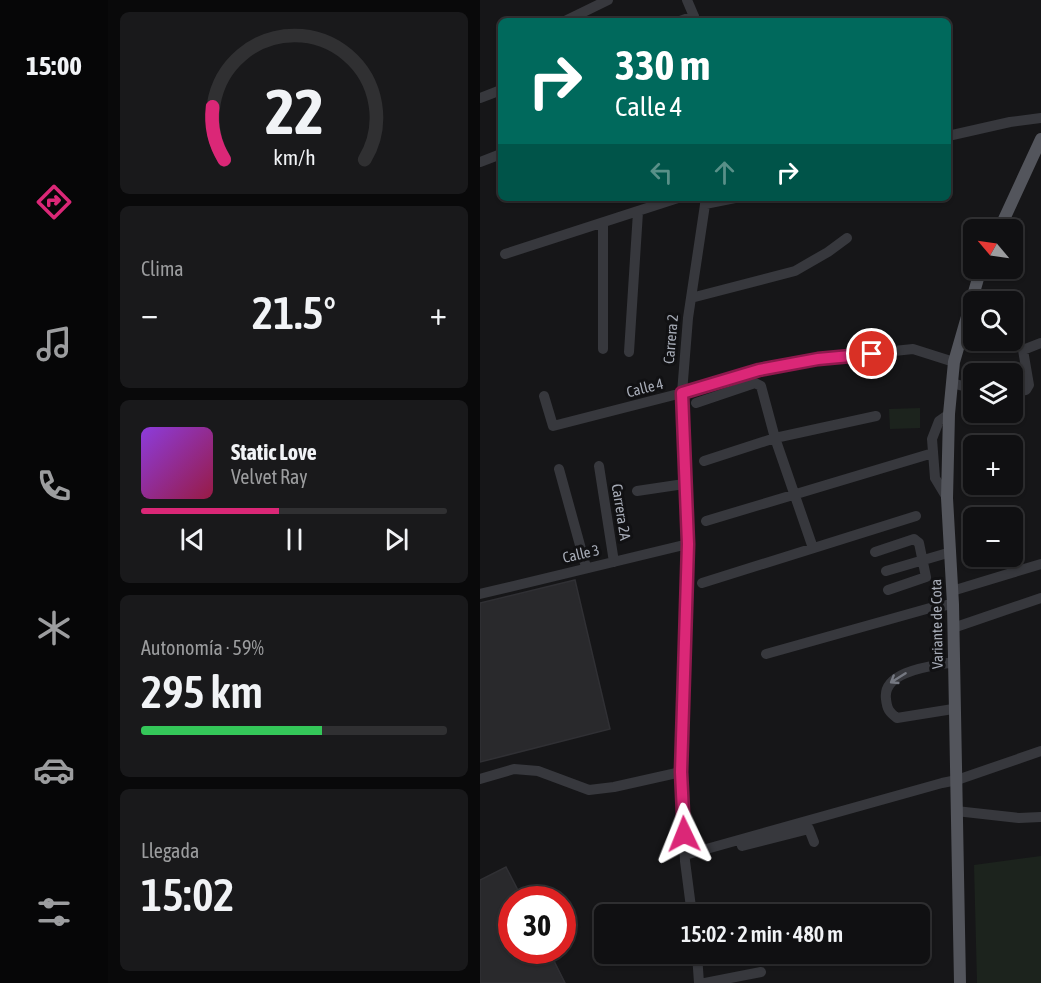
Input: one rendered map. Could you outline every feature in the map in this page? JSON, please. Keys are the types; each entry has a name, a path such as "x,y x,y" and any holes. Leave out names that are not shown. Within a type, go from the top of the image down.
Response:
{"main road":[{"path":"1004,219 1041,139"},
{"name":"Variante de Cota","path":"960,983 957,780 953,709 953,604 947,498 949,414 954,362 978,279"}],"street":[{"path":"571,18 608,0"},
{"path":"687,0 695,18"},
{"path":"480,98 498,91"},
{"path":"951,135 1041,118"},
{"path":"480,162 498,155"},
{"path":"505,254 669,201"},
{"name":"Carrera 2","path":"691,904 685,858 681,772 688,544 682,393 691,298 705,201"},
{"path":"629,352 638,212"},
{"path":"603,224 603,349"},
{"path":"691,298 795,271 847,238"},
{"path":"1023,390 1029,385 1023,350 1041,343"},
{"name":"Calle 4","path":"544,396 553,426 682,393 759,370 818,359 913,349 954,362"},
{"path":"696,403 755,383 761,386 775,438 813,548"},
{"path":"952,383 963,386"},
{"path":"947,498 935,478 933,453 934,430 939,421 949,414"},
{"path":"704,461 775,438 876,416"},
{"path":"706,520 933,453"},
{"name":"Carrera 2A","path":"599,466 614,562"},
{"path":"559,469 586,567"},
{"path":"637,491 684,484"},
{"path":"702,583 916,516"},
{"path":"875,552 914,539 919,543 926,577 924,580 888,591"},
{"name":"Calle 3","path":"480,594 688,544"},
{"path":"886,571 951,552"},
{"path":"952,591 1041,564"},
{"path":"953,628 1041,598"},
{"path":"765,654 930,608 953,604"},
{"path":"953,709 897,718 887,709 885,693 890,682 902,674 954,662"},
{"path":"685,858 957,780 1041,751"},
{"path":"480,779 514,769 538,771 589,790 614,787 681,772"},
{"path":"956,811 1019,818 1041,817"},
{"path":"685,858 809,829 814,842"},
{"path":"698,964 699,983"},
{"path":"705,983 761,972"}],"shaded area":[{"path":"920,408 920,428 890,429 889,409"},
{"path":"1041,856 1041,983 977,983 974,865"}],"building":[{"path":"575,580 610,729 480,762 480,603"},
{"path":"506,867 516,886 498,886 498,964 556,964 565,983 480,983 480,880"}],"route":[{"path":"684,834 681,772 688,544 682,393 759,370 818,359 872,354"}]}
